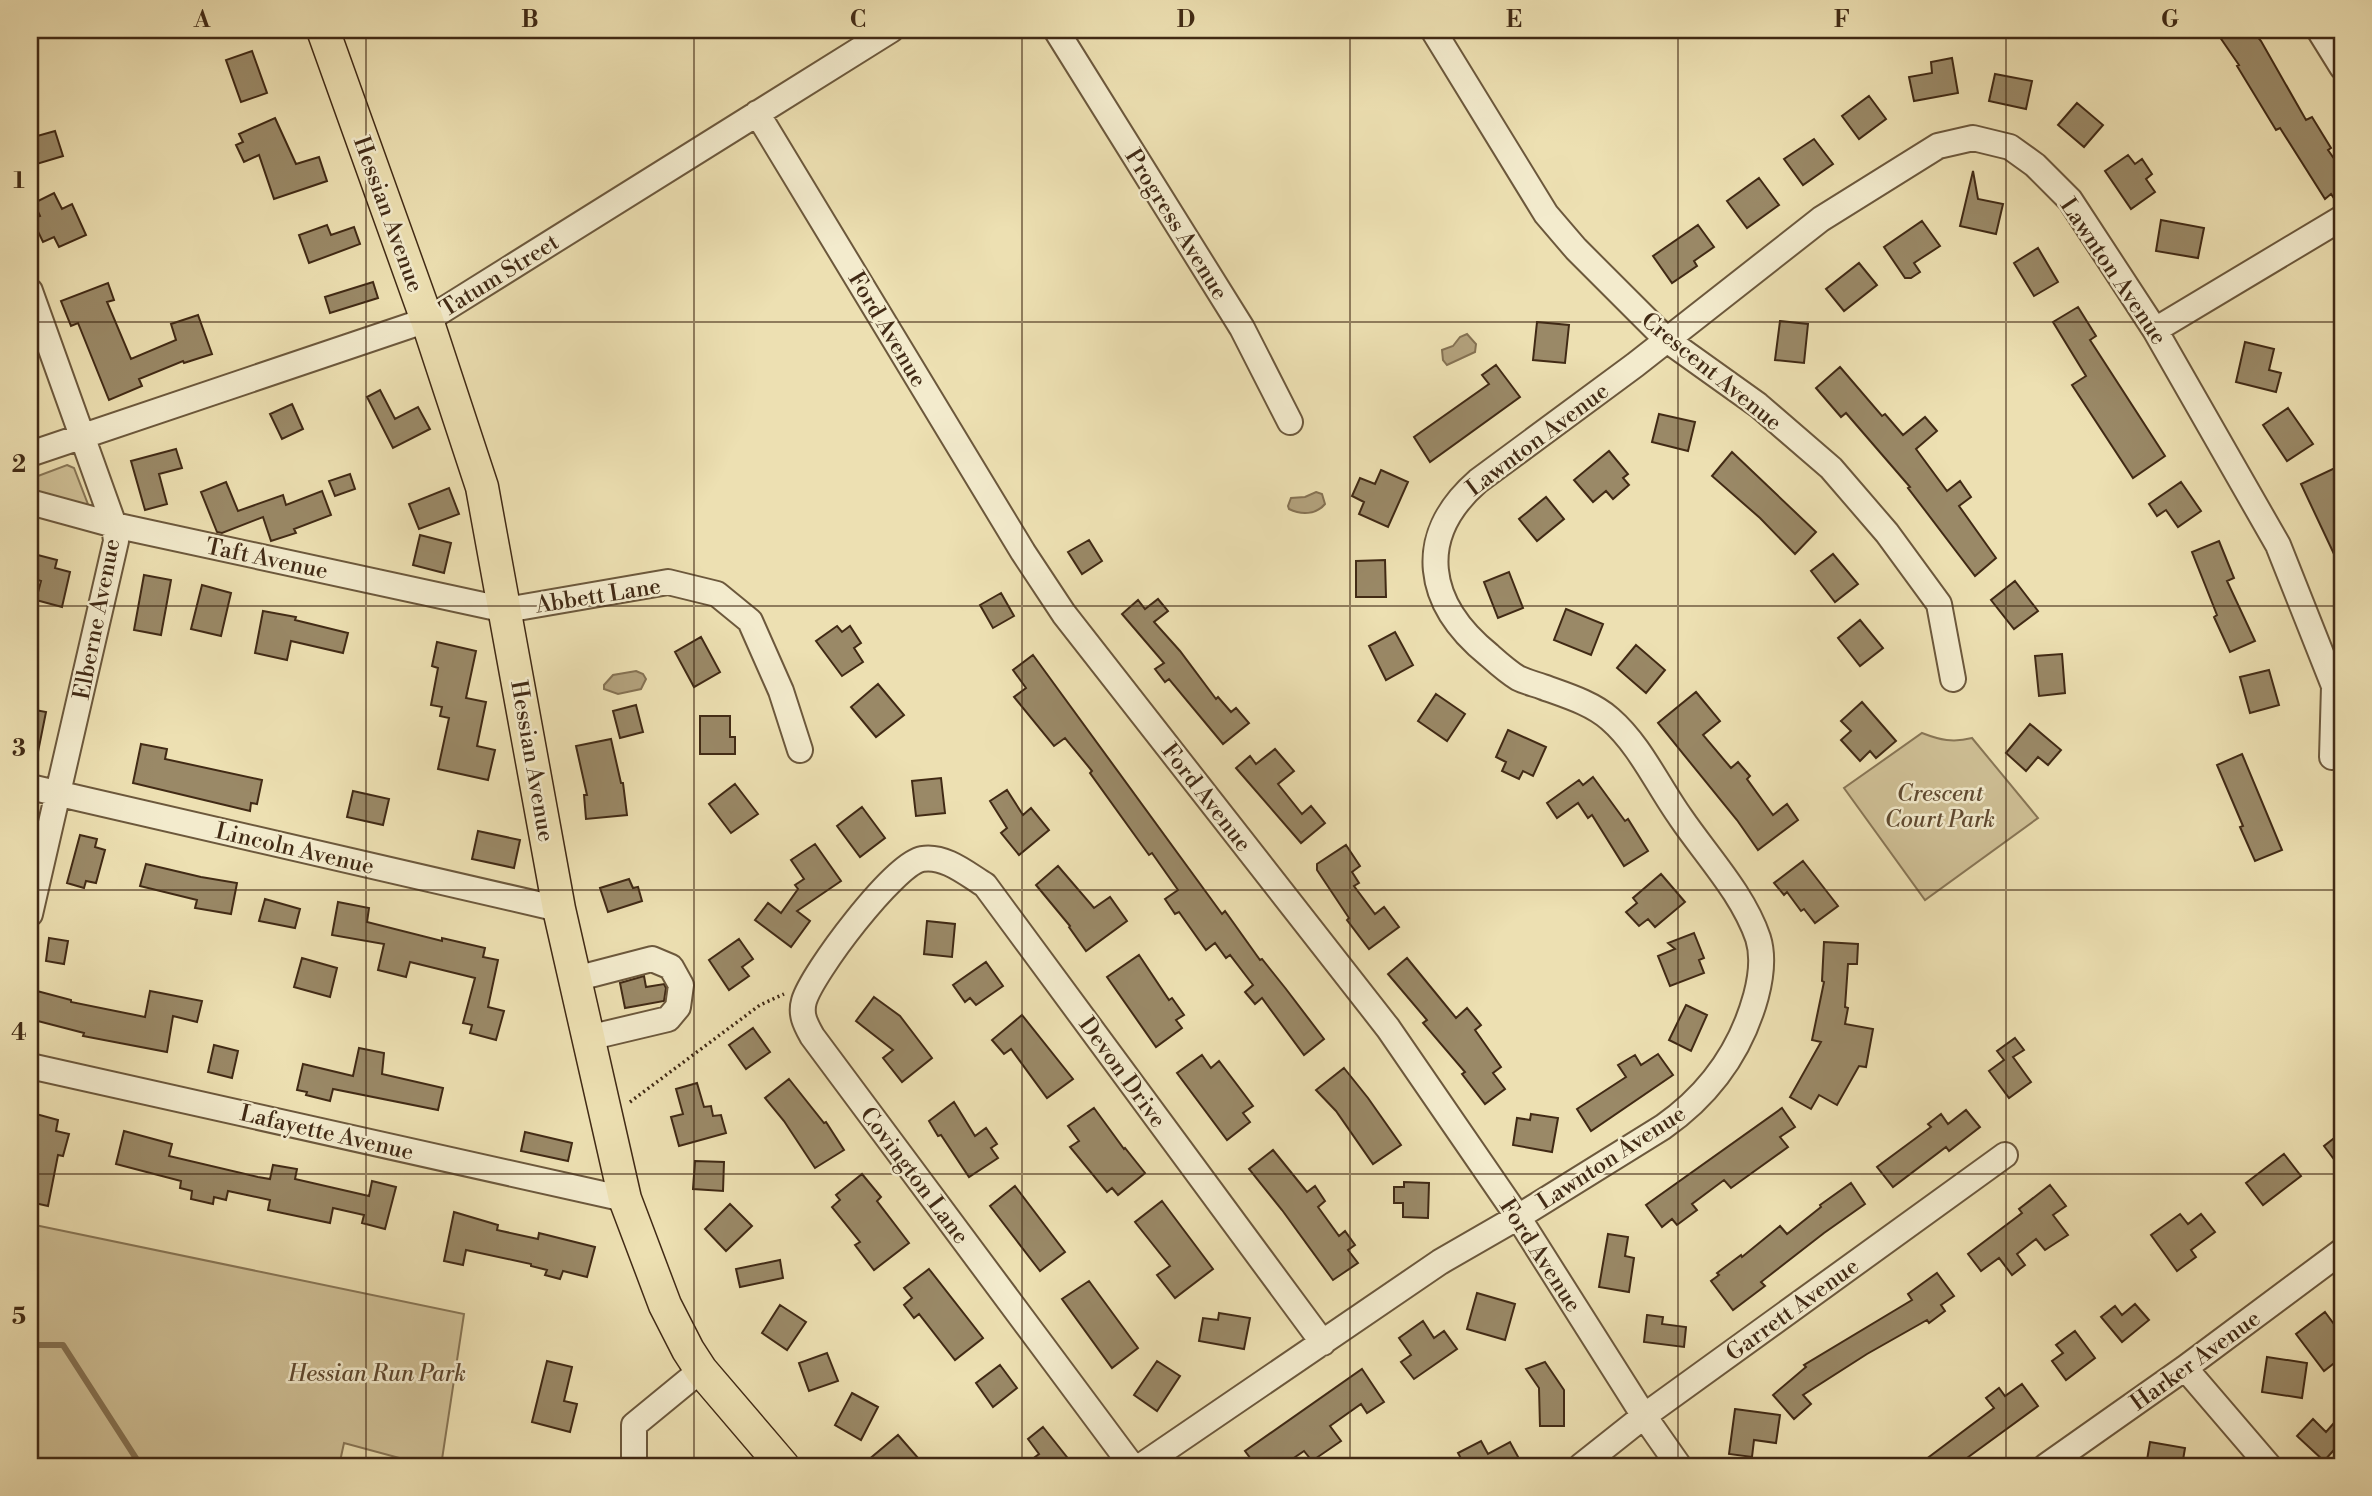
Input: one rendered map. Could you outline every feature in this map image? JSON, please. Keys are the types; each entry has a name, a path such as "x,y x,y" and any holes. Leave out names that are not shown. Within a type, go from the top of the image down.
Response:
{"main road":[{"name":"Hessian Avenue","path":"323,30 427,320 482,487 559,908 625,1199 665,1305 688,1350 701,1370 783,1466"}],"street":[{"name":"Tatum Street","path":"30,454 427,320 891,30"},
{"name":"Progress Avenue","path":"1056,30 1241,328 1290,422"},
{"name":"Crescent Avenue","path":"1433,30 1546,214 1576,249 1667,340 1758,405 1831,468 1886,533 1939,604 1953,679"},
{"path":"2319,30 2342,67"},
{"name":"Ford Avenue","path":"757,113 1023,552 1064,614 1388,1028 1518,1217 1644,1416 1679,1466"},
{"name":"Lawnton Avenue","path":"1141,1466 1440,1262 1518,1217 1684,1113 1731,1058 1743,1035 1758,989 1762,964 1759,940 1749,918 1625,735 1609,718 1588,705 1519,678 1480,649 1448,612 1438,589 1435,565 1443,530 1459,497 1507,458 1667,340 1821,219 1938,146 1973,138 2010,147 2035,165 2070,200 2155,330 2278,545 2334,686 2332,757"},
{"path":"2155,330 2342,218"},
{"name":"Elberne Avenue","path":"30,291 114,525 116,541 30,914"},
{"name":"Taft Avenue","path":"30,502 114,525 506,610"},
{"name":"Abbett Lane","path":"506,610 668,582 717,594 750,621 781,691 800,750"},
{"name":"Lincoln Avenue","path":"30,787 559,908"},
{"name":"Devon Drive","path":"894,878 902,870 922,859 944,861 985,886 1323,1343"},
{"name":"Covington Lane","path":"894,878 867,907 811,983 803,1004 803,1018 812,1037 1132,1466"},
{"path":"575,979 652,959 671,967 681,985 678,1007 668,1019 588,1038"},
{"name":"Lafayette Avenue","path":"30,1066 625,1199"},
{"name":"Garrett Avenue","path":"1581,1466 1644,1416 2005,1155"},
{"name":"Harker Avenue","path":"2046,1466 2185,1368 2342,1251"},
{"path":"2185,1368 2269,1466"},
{"path":"634,1466 634,1424 701,1370"}],"path":[{"path":"606,1120 760,1005 811,983"}],"green space":[{"path":"67,465 74,468 89,507 30,497 30,479"},
{"name":"Crescent Court Park","path":"1922,733 1947,740 1972,738 2038,818 1925,900 1844,788"},
{"name":"Hessian Run Park","path":"30,1224 464,1314 441,1466 429,1466 344,1443 339,1466 30,1466"}],"shaded area":[{"path":"1467,334 1476,344 1475,352 1447,365 1443,360 1442,350 1453,346 1460,337"},
{"path":"1316,492 1322,494 1325,504 1317,510 1303,513 1289,509 1291,498 1305,497"},
{"path":"636,671 646,679 641,689 618,694 604,689 604,685 613,675"}],"building":[{"path":"2215,30 2252,30 2261,41 2306,120 2312,117 2331,148 2328,150 2342,170 2342,203 2338,204 2331,194 2325,199 2280,128 2276,130 2237,66 2239,65"},
{"path":"252,51 267,93 241,102 226,60"},
{"path":"1952,58 1958,93 1914,101 1909,77 1932,73 1931,62"},
{"path":"1995,74 2032,81 2026,109 1989,101"},
{"path":"1869,96 1886,119 1859,139 1842,116"},
{"path":"2077,103 2103,125 2084,147 2058,125"},
{"path":"275,118 296,164 319,157 327,181 274,199 259,155 244,162 236,145 243,142 239,134"},
{"path":"55,131 63,156 30,166 30,138"},
{"path":"1814,139 1833,164 1803,185 1784,159"},
{"path":"2128,155 2135,164 2142,159 2152,174 2146,179 2155,192 2131,209 2105,171"},
{"path":"1973,171 1978,199 2003,204 1996,234 1960,226"},
{"path":"1759,178 1779,205 1747,228 1727,201"},
{"path":"54,193 62,209 72,204 86,235 59,247 54,237 43,242 32,219 40,216 34,203"},
{"path":"2161,220 2204,228 2198,258 2156,251"},
{"path":"1922,221 1940,246 1914,263 1920,272 1911,278 1905,278 1884,247"},
{"path":"327,225 331,235 354,227 360,244 309,263 299,235"},
{"path":"1698,225 1714,247 1694,261 1697,266 1672,283 1653,256"},
{"path":"2038,248 2058,282 2034,296 2014,263"},
{"path":"1859,263 1877,285 1844,311 1826,289"},
{"path":"373,282 378,298 330,313 325,297"},
{"path":"108,283 114,300 107,302 131,359 176,340 171,324 198,315 212,354 184,363 183,361 139,379 142,386 109,400 78,323 71,326 61,301"},
{"path":"2078,307 2096,336 2090,340 2165,456 2133,478 2072,385 2086,376 2053,322"},
{"path":"1780,321 1808,324 1804,363 1775,360"},
{"path":"1537,322 1569,325 1565,363 1533,360"},
{"path":"2245,342 2274,349 2269,370 2281,373 2276,392 2236,382"},
{"path":"1496,365 1520,397 1430,462 1414,437 1489,384 1482,375"},
{"path":"1840,367 1882,416 1885,414 1903,435 1925,417 1937,431 1916,449 1947,491 1960,481 1971,497 1959,506 1996,558 1975,576 1908,488 1910,487 1846,413 1841,417 1816,388"},
{"path":"380,390 395,419 418,407 430,429 393,448 367,397"},
{"path":"292,404 303,429 282,439 270,414"},
{"path":"2288,408 2313,444 2287,461 2263,425"},
{"path":"1659,414 1695,422 1688,451 1652,442"},
{"path":"176,449 182,468 159,474 167,504 145,510 131,461"},
{"path":"1609,451 1628,474 1623,478 1629,485 1613,499 1606,491 1593,502 1574,480"},
{"path":"1732,452 1816,532 1795,554 1760,518 1712,476"},
{"path":"2337,467 2342,476 2342,571 2301,484"},
{"path":"1381,470 1408,482 1388,527 1359,514 1364,502 1352,496 1360,478 1375,484"},
{"path":"350,474 355,489 335,496 329,481"},
{"path":"226,482 238,511 283,495 286,505 322,491 331,515 294,529 296,533 271,541 263,517 222,533 217,532 201,492"},
{"path":"2181,482 2201,511 2178,527 2166,510 2157,516 2149,504"},
{"path":"449,488 459,514 419,529 409,504"},
{"path":"1546,497 1564,519 1537,541 1519,519"},
{"path":"420,535 451,543 444,573 413,565"},
{"path":"1089,540 1102,561 1082,574 1068,552"},
{"path":"2219,541 2234,578 2227,581 2255,641 2230,652 2214,617 2217,615 2192,552"},
{"path":"30,553 57,560 55,568 70,572 62,607 36,600 41,581 30,578"},
{"path":"1833,554 1858,584 1835,602 1811,571"},
{"path":"1385,560 1386,597 1356,597 1356,561"},
{"path":"1509,572 1523,608 1498,618 1484,582"},
{"path":"144,575 171,580 161,635 134,630"},
{"path":"2015,581 2038,611 2014,629 1991,600"},
{"path":"202,585 231,593 221,636 191,629"},
{"path":"1001,593 1014,616 993,628 980,605"},
{"path":"1158,599 1168,611 1154,622 1216,699 1218,697 1231,712 1236,708 1249,723 1223,744 1169,679 1165,682 1155,669 1164,663 1122,614 1138,600 1145,609"},
{"path":"1566,609 1603,624 1591,655 1554,640"},
{"path":"263,611 296,617 295,620 348,633 343,653 291,641 287,660 255,653"},
{"path":"1860,620 1883,648 1860,666 1838,638"},
{"path":"837,626 842,632 850,626 861,643 854,648 863,662 842,676 816,641"},
{"path":"1395,632 1413,665 1386,680 1369,646"},
{"path":"701,637 720,672 694,687 675,652"},
{"path":"437,642 476,651 466,698 486,702 477,746 495,750 488,780 438,769 449,718 440,716 442,707 431,705 438,668 432,666"},
{"path":"1636,645 1665,670 1646,693 1617,668"},
{"path":"2062,654 2065,693 2039,696 2035,656"},
{"path":"1033,655 1222,914 1225,911 1260,960 1262,959 1324,1039 1304,1055 1262,998 1255,1004 1245,992 1253,985 1230,955 1226,958 1215,943 1206,950 1179,912 1175,914 1165,899 1178,890 1152,853 1149,855 1090,773 1092,771 1065,738 1054,746 1014,697 1026,688 1013,670"},
{"path":"2269,670 2279,705 2250,713 2240,677"},
{"path":"878,684 904,715 876,737 851,707"},
{"path":"1696,692 1720,721 1703,735 1731,768 1738,762 1750,776 1747,779 1773,815 1787,804 1798,820 1758,850 1658,723"},
{"path":"1436,694 1465,714 1447,741 1418,721"},
{"path":"1862,702 1896,741 1876,758 1870,751 1860,761 1841,740 1851,731 1841,721"},
{"path":"636,705 643,732 620,738 613,711"},
{"path":"30,709 46,712 37,757 30,756"},
{"path":"700,716 730,716 730,737 735,737 735,754 700,754"},
{"path":"2030,724 2061,750 2048,765 2038,757 2026,771 2006,753"},
{"path":"1508,730 1546,747 1533,776 1523,771 1519,779 1502,771 1506,762 1496,757"},
{"path":"611,739 623,783 627,815 586,819 584,795 587,795 576,746"},
{"path":"141,744 167,749 165,759 262,780 257,804 251,803 250,811 133,783"},
{"path":"1275,749 1294,771 1278,784 1302,814 1311,806 1325,823 1301,843 1236,768 1250,756 1256,764"},
{"path":"2242,754 2282,850 2255,861 2217,765"},
{"path":"1593,777 1625,821 1628,819 1648,851 1624,866 1592,815 1588,818 1578,803 1557,818 1547,803 1579,780 1583,785"},
{"path":"941,778 945,813 916,816 912,781"},
{"path":"735,784 758,814 731,833 709,804"},
{"path":"1007,790 1023,815 1031,808 1049,830 1019,855 1001,833 1007,828 990,801"},
{"path":"353,791 389,799 383,825 347,817"},
{"path":"862,807 885,838 860,857 837,826"},
{"path":"478,831 520,840 514,868 472,859"},
{"path":"80,835 97,839 95,847 105,850 96,883 86,881 84,888 67,883"},
{"path":"815,844 841,881 797,911 810,921 791,947 755,920 768,903 781,913 798,889 795,885 804,879 791,860"},
{"path":"1346,845 1360,866 1352,872 1359,883 1354,886 1375,914 1384,907 1399,927 1369,949 1347,920 1349,918 1317,870 1317,864"},
{"path":"1803,861 1838,906 1815,923 1804,909 1801,911 1787,892 1784,895 1774,883"},
{"path":"146,864 237,883 231,914 195,908 197,900 140,886"},
{"path":"1058,866 1094,908 1110,897 1127,921 1086,951 1070,926 1036,885"},
{"path":"1661,874 1685,902 1655,927 1648,919 1639,926 1626,912 1637,903 1633,898"},
{"path":"629,879 633,888 638,887 642,901 608,912 600,888"},
{"path":"265,899 300,909 295,928 259,921"},
{"path":"338,902 369,908 367,922 442,941 442,938 485,948 483,957 498,960 488,1007 504,1011 496,1040 470,1033 472,1025 463,1023 475,978 410,962 406,977 378,970 384,944 332,935"},
{"path":"927,921 955,924 952,957 924,954"},
{"path":"1694,933 1704,958 1699,960 1704,973 1670,986 1658,956 1675,949 1668,943"},
{"path":"49,938 68,941 64,964 46,961"},
{"path":"739,939 753,959 742,967 749,976 729,990 709,960"},
{"path":"1824,942 1858,944 1857,964 1848,964 1845,1007 1848,1008 1845,1024 1873,1029 1866,1067 1859,1066 1837,1105 1819,1095 1811,1109 1790,1097 1821,1042 1812,1040 1824,982"},
{"path":"1139,955 1169,1000 1172,998 1184,1015 1176,1020 1182,1028 1156,1047 1107,977"},
{"path":"302,958 337,968 330,997 294,987"},
{"path":"1407,958 1456,1018 1467,1008 1481,1025 1475,1030 1501,1067 1493,1073 1505,1089 1485,1104 1462,1074 1465,1072 1423,1023 1427,1020 1388,974"},
{"path":"986,962 1003,986 976,1005 970,998 965,1002 953,985"},
{"path":"644,976 646,987 664,984 664,1001 625,1008 620,983"},
{"path":"37,991 71,1002 145,1017 150,991 202,1001 197,1022 173,1016 167,1052 83,1036 84,1033 30,1019"},
{"path":"874,997 900,1016 932,1058 902,1082 883,1058 893,1050 856,1021"},
{"path":"1686,1005 1707,1015 1691,1051 1669,1040"},
{"path":"1022,1015 1073,1079 1047,1098 1011,1049 1004,1054 992,1040"},
{"path":"753,1028 770,1052 746,1069 729,1045"},
{"path":"2015,1038 2024,1050 2013,1057 2031,1082 2009,1098 1989,1071 2004,1060 1997,1051"},
{"path":"214,1045 238,1051 232,1078 208,1072"},
{"path":"359,1048 384,1053 382,1074 443,1088 438,1110 333,1089 330,1101 297,1090 303,1064 353,1076"},
{"path":"1658,1054 1673,1075 1591,1131 1577,1109 1626,1077 1618,1065 1635,1055 1641,1065"},
{"path":"1202,1055 1211,1068 1219,1061 1253,1106 1243,1113 1250,1122 1227,1140 1177,1073"},
{"path":"1344,1068 1401,1145 1373,1164 1336,1111 1316,1090"},
{"path":"789,1079 824,1123 826,1122 844,1150 815,1168 765,1098"},
{"path":"697,1083 704,1107 711,1106 713,1116 721,1115 726,1133 679,1146 671,1117 683,1114 676,1089"},
{"path":"954,1102 975,1136 986,1128 997,1144 991,1148 998,1158 969,1177 929,1121"},
{"path":"1094,1108 1145,1173 1118,1195 1112,1188 1107,1192 1070,1147 1079,1141 1068,1126"},
{"path":"1782,1108 1795,1127 1780,1137 1788,1147 1731,1188 1724,1180 1692,1204 1697,1210 1677,1225 1672,1219 1662,1227 1646,1205"},
{"path":"1966,1110 1980,1127 1949,1151 1946,1147 1893,1187 1877,1167 1931,1127 1928,1124 1941,1114 1948,1124"},
{"path":"36,1114 58,1120 56,1131 69,1134 63,1156 58,1155 48,1206 30,1202 30,1141"},
{"path":"1531,1114 1558,1118 1552,1152 1513,1145 1517,1118 1530,1120"},
{"path":"124,1131 172,1144 169,1156 258,1177 270,1179 273,1165 297,1169 295,1179 369,1196 372,1181 396,1187 385,1229 362,1223 364,1215 333,1208 330,1223 268,1210 270,1200 228,1191 226,1200 214,1197 213,1204 191,1199 192,1191 180,1188 181,1181 116,1164"},
{"path":"525,1132 572,1143 568,1161 521,1151"},
{"path":"2342,1132 2342,1170 2324,1146"},
{"path":"1273,1150 1307,1192 1315,1186 1325,1201 1318,1207 1339,1236 1345,1231 1355,1245 1348,1250 1358,1263 1333,1280 1249,1169"},
{"path":"2284,1154 2301,1176 2263,1205 2246,1183"},
{"path":"695,1161 724,1162 723,1191 693,1189"},
{"path":"862,1174 881,1197 877,1201 909,1243 874,1270 855,1245 860,1242 832,1207 840,1200 836,1195"},
{"path":"1404,1182 1429,1183 1428,1218 1403,1217 1403,1203 1394,1203 1394,1187 1404,1187"},
{"path":"1851,1183 1865,1204 1761,1282 1765,1286 1733,1310 1711,1281 1719,1275 1717,1273 1741,1255 1742,1257 1780,1226 1787,1234 1821,1207 1820,1205"},
{"path":"2050,1185 2066,1206 2053,1215 2068,1235 2045,1250 2036,1239 2017,1254 2025,1265 2012,1275 1999,1258 1981,1271 1968,1254 2022,1213 2019,1209"},
{"path":"1015,1186 1065,1252 1040,1271 990,1206"},
{"path":"1162,1201 1213,1269 1175,1298 1157,1275 1170,1266 1135,1222"},
{"path":"730,1204 752,1226 726,1251 705,1229"},
{"path":"454,1212 498,1225 497,1230 538,1239 539,1233 595,1247 587,1277 563,1271 560,1279 545,1275 547,1270 531,1264 466,1250 463,1265 444,1261"},
{"path":"2180,1214 2188,1224 2201,1214 2215,1232 2191,1250 2196,1257 2177,1271 2151,1235"},
{"path":"1608,1234 1628,1237 1625,1256 1634,1258 1629,1292 1599,1287"},
{"path":"780,1260 783,1278 740,1287 736,1269"},
{"path":"929,1269 983,1338 955,1360 919,1314 914,1318 904,1305 912,1298 904,1288"},
{"path":"1937,1273 1954,1296 1941,1305 1945,1311 1929,1323 1927,1320 1867,1354 1803,1395 1811,1404 1794,1419 1773,1395 1806,1367 1804,1365 1912,1300 1908,1294"},
{"path":"1089,1281 1138,1348 1112,1368 1062,1299"},
{"path":"1477,1293 1515,1304 1505,1340 1467,1329"},
{"path":"2135,1304 2149,1320 2122,1342 2101,1317 2115,1306 2122,1315"},
{"path":"780,1305 806,1322 787,1350 762,1333"},
{"path":"2325,1312 2342,1335 2342,1357 2324,1371 2296,1334"},
{"path":"1219,1313 1250,1318 1244,1349 1199,1341 1203,1318 1218,1320"},
{"path":"1647,1315 1663,1317 1662,1324 1686,1327 1684,1347 1644,1342"},
{"path":"1423,1321 1434,1338 1444,1331 1457,1349 1414,1379 1401,1362 1411,1355 1399,1338"},
{"path":"2075,1331 2095,1358 2066,1380 2052,1361 2063,1353 2056,1345"},
{"path":"827,1353 838,1381 809,1391 799,1363"},
{"path":"2267,1357 2307,1363 2302,1398 2262,1392"},
{"path":"547,1361 572,1367 564,1401 577,1404 570,1432 532,1422"},
{"path":"1157,1361 1180,1376 1157,1411 1134,1395"},
{"path":"1545,1362 1564,1390 1564,1426 1540,1426 1539,1388 1526,1369"},
{"path":"1000,1365 1017,1388 993,1407 976,1383"},
{"path":"1362,1369 1384,1402 1367,1413 1361,1404 1330,1426 1341,1441 1312,1461 1304,1451 1282,1466 1256,1466 1245,1451"},
{"path":"2022,1384 2038,1406 1956,1466 1917,1466 1994,1408 1986,1398 1999,1388 2005,1396"},
{"path":"852,1393 878,1407 861,1440 835,1425"},
{"path":"1735,1409 1780,1415 1776,1443 1754,1440 1752,1457 1729,1454"},
{"path":"2342,1414 2342,1441 2324,1461 2297,1436 2313,1419 2326,1432"},
{"path":"1043,1427 1074,1466 1023,1466 1039,1454 1028,1439"},
{"path":"898,1435 919,1459 910,1466 861,1466"},
{"path":"1481,1441 1488,1454 1510,1442 1523,1466 1465,1466 1458,1453"},
{"path":"2150,1442 2185,1448 2182,1466 2146,1466"}],"waterway":[{"path":"30,1345 63,1345 141,1466"}]}
